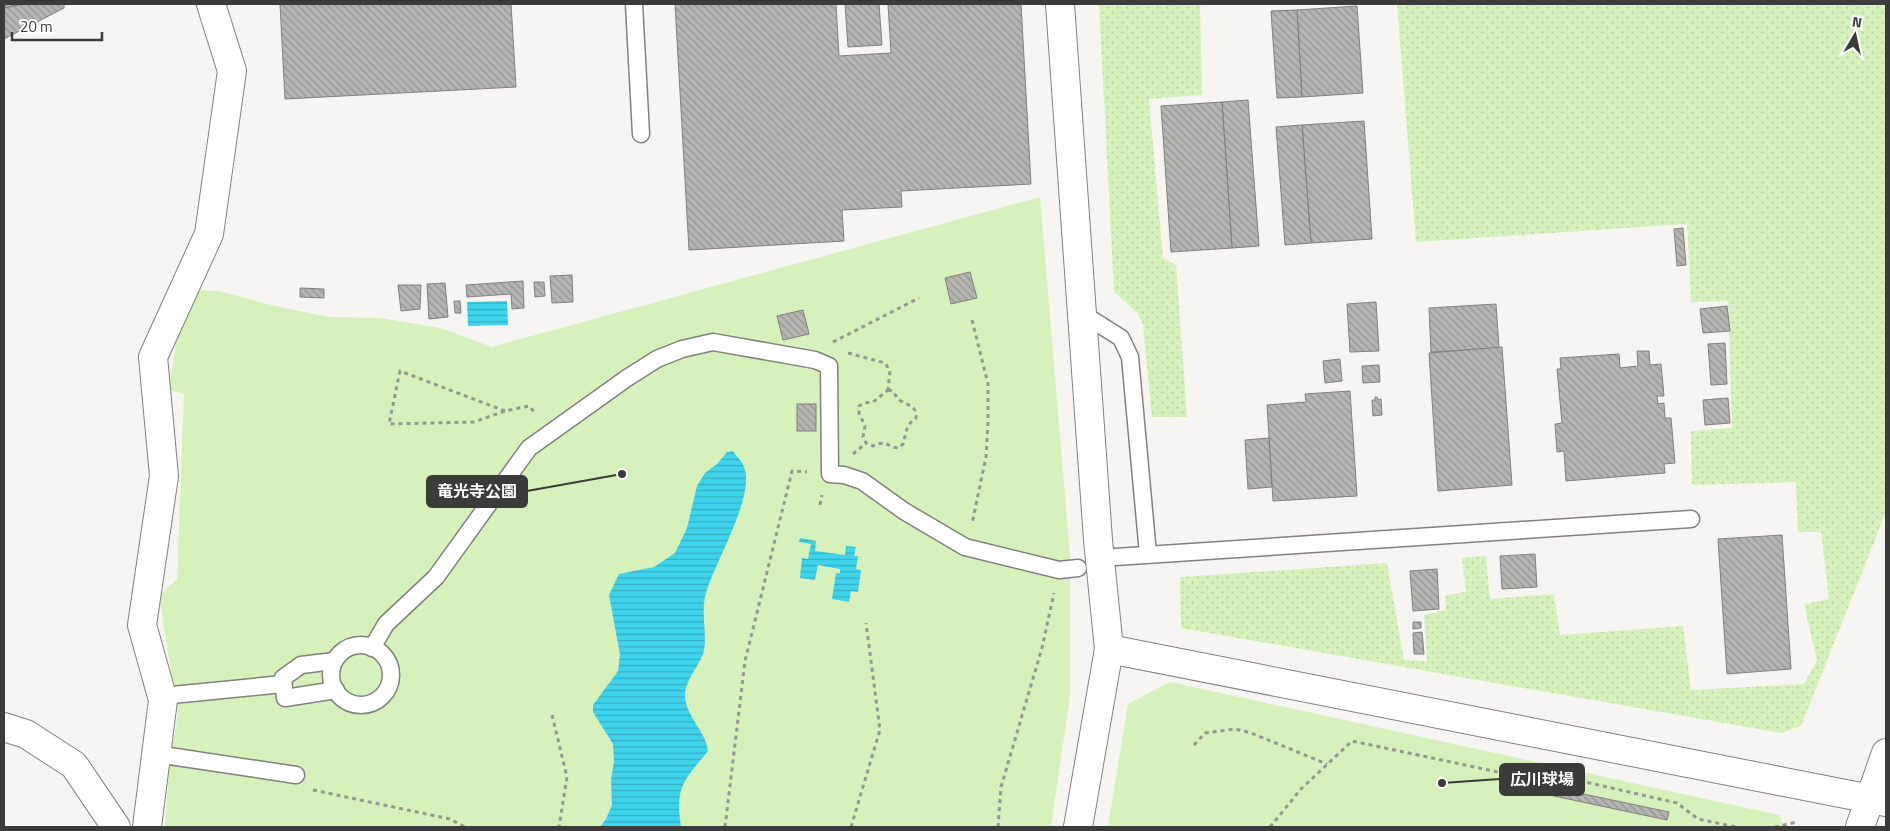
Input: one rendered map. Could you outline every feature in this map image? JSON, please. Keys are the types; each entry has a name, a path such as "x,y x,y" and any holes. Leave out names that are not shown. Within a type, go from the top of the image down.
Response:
{"street":[{"path":"147,827 163,700 142,625 164,476 154,357 209,234 232,71 211,4"},
{"path":"1060,4 1083,314 1089,563 1109,649 1078,827"},
{"path":"1109,649 1879,801"},
{"path":"4,727 26,734 74,765 116,827"},
{"path":"1860,827 1879,801 1886,753"}],"lane":[{"path":"634,4 641,134"},
{"path":"1083,314 1121,338 1130,358 1148,554"},
{"path":"372,648 386,624 436,577 529,448 627,378 657,359 682,349 713,342 815,360 829,366 830,474 844,475 862,481 904,511 968,547 1059,570 1089,563 1148,554 1691,518"},
{"path":"334,660 331,674 333,684 345,700 354,704 374,702 382,697 391,681 391,671 383,655 367,646 357,646 347,648 334,660 301,665 283,678 285,698 336,690"},
{"path":"162,696 284,684"},
{"path":"156,754 293,775"}],"path":[{"path":"802,358 919,298"},
{"path":"968,547 986,458 988,423 988,384 972,320"},
{"path":"822,347 885,363 890,372 888,390 873,402 864,403 859,406 859,412 865,426 863,437 866,442 873,446 881,442 886,443 892,448 899,448 903,444 908,425 916,418 916,412 912,405 903,402 893,391 888,390"},
{"path":"505,411 400,371 389,424 474,422 505,411 529,406 550,432"},
{"path":"847,459 866,442"},
{"path":"725,827 745,661 792,471 830,474"},
{"path":"998,827 1002,787 1042,648 1059,570"},
{"path":"851,827 880,730 866,623"},
{"path":"552,715 567,777 558,827"},
{"path":"1194,745 1205,733 1235,729 1328,764"},
{"path":"1270,827 1301,789 1352,741 1498,772 1520,767 1677,803 1698,819 1736,827"},
{"path":"293,775 297,786 450,819 465,827"},
{"path":"1776,827 1797,822"}],"green space":[{"path":"1099,4 1200,4 1202,95 1149,99 1163,258 1176,265 1187,417 1152,417 1143,325 1137,312 1114,292"},
{"path":"1397,4 1886,4 1886,512 1801,726 1781,733 1181,628 1180,577 1387,563 1404,660 1427,661 1424,615 1446,610 1445,595 1466,592 1462,558 1486,556 1490,599 1554,594 1560,635 1683,626 1691,690 1804,684 1817,660 1804,604 1829,599 1821,532 1798,532 1796,482 1692,485 1691,431 1732,428 1728,301 1691,302 1687,224 1416,242"},
{"path":"1040,197 1070,555 1070,696 1051,827 165,827 169,768 178,713 159,596 177,579 184,394 169,390 179,324 196,290 219,291 275,306 329,317 380,318 440,328 492,347"},
{"path":"1170,682 1779,815 1784,827 1108,827 1128,704"}],"water":[{"path":"507,301 508,325 468,326 467,302"},
{"path":"733,451 744,467 746,480 744,496 732,532 705,597 703,654 687,685 685,695 688,710 704,737 708,751 692,770 680,793 679,813 681,827 600,827 612,805 611,780 614,761 613,744 593,712 593,705 618,671 620,654 609,595 619,574 654,567 675,553 687,528 697,486 705,473 717,464 727,452"},
{"path":"800,538 816,541 815,551 845,555 846,546 856,547 854,556 858,556 856,569 861,570 858,592 851,591 849,602 832,599 836,573 840,573 840,569 818,565 815,580 800,578 802,558 808,559 811,544 799,542"}],"building":[{"path":"4,4 23,4 4,8"},
{"path":"23,4 64,4 64,8 4,39 4,8"},
{"path":"280,4 511,4 516,87 285,99"},
{"path":"675,4 836,4 839,56 891,53 888,4 1021,4 1031,184 901,191 902,207 842,210 844,241 689,250"},
{"path":"845,4 879,4 882,45 848,47"},
{"path":"1357,6 1363,93 1302,97 1297,10"},
{"path":"1297,10 1302,97 1277,98 1271,11"},
{"path":"1248,100 1259,246 1232,248 1222,102"},
{"path":"1222,102 1232,248 1171,252 1161,106"},
{"path":"1364,121 1372,239 1311,243 1302,125"},
{"path":"1302,125 1311,243 1285,245 1276,127"},
{"path":"1683,228 1686,265 1677,266 1674,229"},
{"path":"970,272 977,298 951,304 945,278"},
{"path":"572,275 573,302 552,303 550,276"},
{"path":"523,281 524,308 512,309 511,294 467,297 466,285"},
{"path":"534,282 544,282 545,296 535,297"},
{"path":"445,283 448,317 429,319 427,284"},
{"path":"398,285 421,285 420,309 401,311"},
{"path":"300,288 324,289 324,298 300,297"},
{"path":"454,301 460,301 461,313 455,313"},
{"path":"1376,302 1379,351 1350,352 1347,304"},
{"path":"1496,304 1499,348 1431,352 1429,308"},
{"path":"1727,306 1730,331 1703,333 1700,309"},
{"path":"803,310 809,334 783,340 777,316"},
{"path":"1725,343 1727,384 1711,385 1708,344"},
{"path":"1502,347 1512,485 1438,491 1429,353"},
{"path":"1637,351 1649,351 1650,365 1661,364 1664,396 1657,396 1658,404 1664,403 1665,418 1671,418 1675,463 1664,464 1665,473 1566,481 1564,451 1557,452 1555,424 1562,423 1557,369 1561,369 1560,358 1619,354 1620,368 1638,366"},
{"path":"1340,359 1342,381 1325,383 1323,361"},
{"path":"1379,365 1380,382 1363,383 1362,366"},
{"path":"1350,391 1357,496 1273,501 1267,405 1306,402 1305,394"},
{"path":"1375,397 1378,400 1381,399 1382,415 1373,416 1372,400 1375,400"},
{"path":"1728,398 1730,423 1705,425 1703,400"},
{"path":"797,404 816,404 816,431 797,431"},
{"path":"1269,438 1272,487 1248,489 1245,440"},
{"path":"1782,535 1791,669 1727,674 1718,539"},
{"path":"1535,554 1537,587 1502,589 1500,556"},
{"path":"1437,569 1439,609 1413,611 1410,571"},
{"path":"1413,622 1421,622 1421,628 1413,629"},
{"path":"1422,632 1424,654 1414,654 1413,633"},
{"path":"1522,781 1669,812 1667,820 1521,789"}],"place":[{"name":"竜光寺公園","path":"622,474"},
{"name":"広川球場","path":"1442,783"}]}
